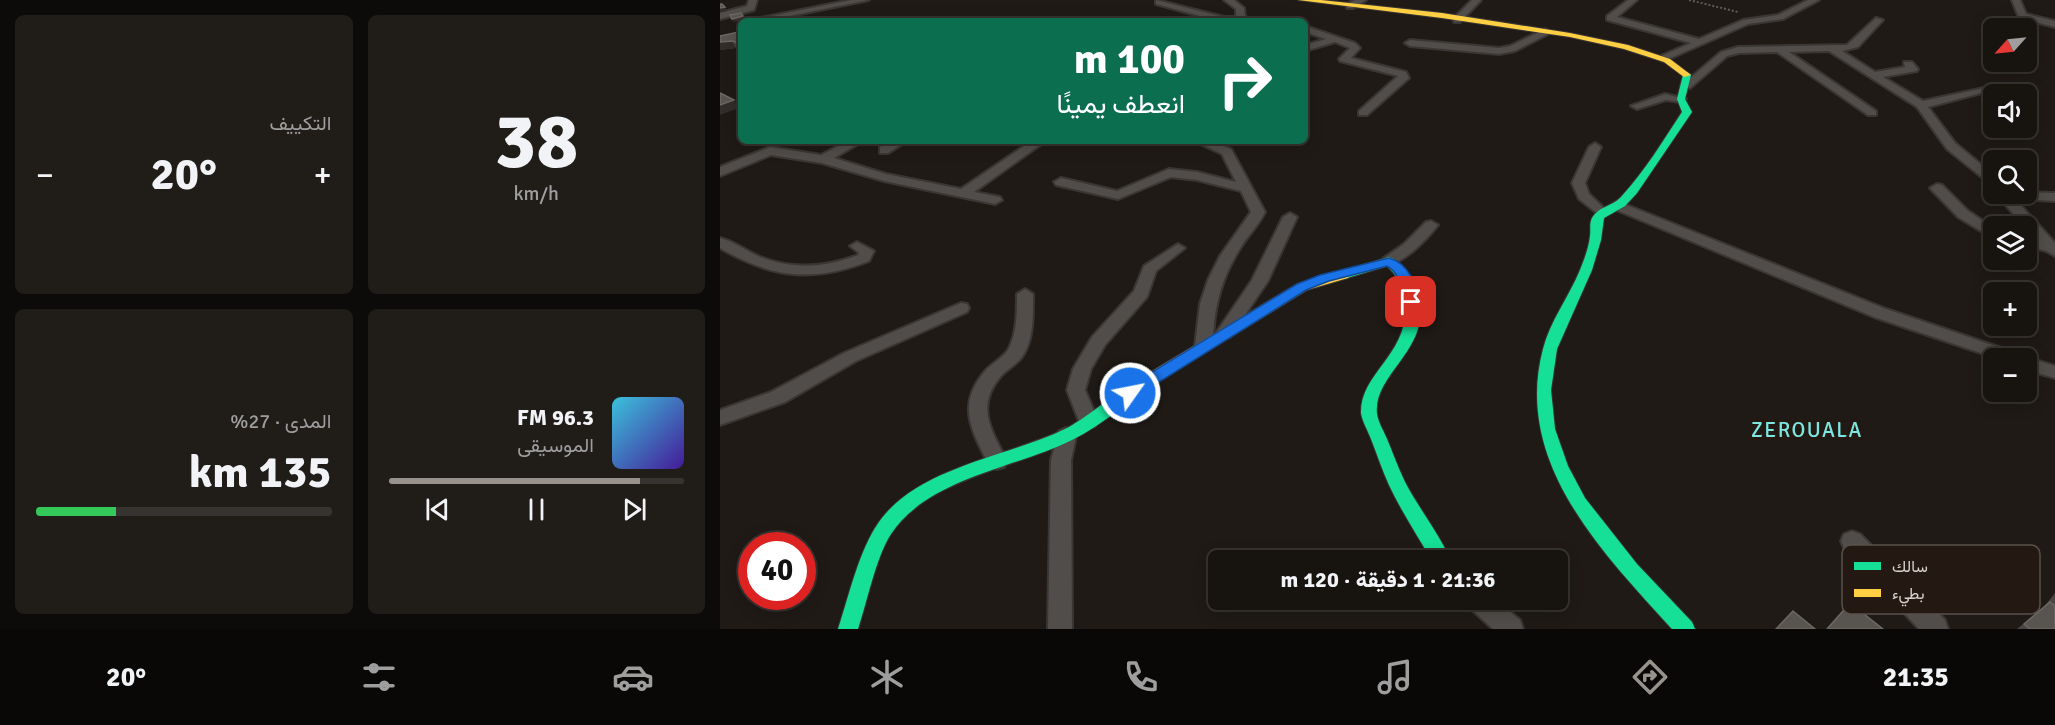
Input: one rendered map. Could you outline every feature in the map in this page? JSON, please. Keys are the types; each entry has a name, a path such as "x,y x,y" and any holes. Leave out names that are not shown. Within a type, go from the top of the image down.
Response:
{"street":[{"path":"720,16 751,8 753,0"},
{"path":"767,18 866,0"},
{"path":"1228,0 1240,8 1241,18"},
{"path":"1300,0 1356,3 1545,32 1616,45 1664,58 1685,70 1686,86 1681,99 1687,112 1619,206 1602,213 1597,219 1597,236 1584,277 1557,328 1542,377 1543,407 1549,437 1580,504 1611,546 1685,629"},
{"path":"1457,20 1477,0"},
{"path":"1633,0 1610,18 1702,43"},
{"path":"1664,58 1746,22 1774,19 1815,0"},
{"path":"2016,0 2022,15 2055,24"},
{"path":"1159,2 1217,18"},
{"path":"1686,86 1724,54 1738,50 1832,49 1855,45 1879,20"},
{"path":"1308,30 1337,39 1355,48 1344,59 1395,71 1404,78 1363,113"},
{"path":"1410,43 1499,51 1512,49 1545,32"},
{"path":"1308,47 1337,39"},
{"path":"1777,48 1872,113"},
{"path":"1832,49 1921,105 1951,146 1983,172"},
{"path":"1874,75 1913,69 1908,64"},
{"path":"1921,105 1983,90"},
{"path":"1636,106 1665,97 1681,99"},
{"path":"823,159 851,144"},
{"path":"884,150 895,144"},
{"path":"1204,346 1206,302 1212,284 1258,212 1225,149 1209,144"},
{"path":"962,194 1034,146"},
{"path":"1595,147 1577,186 1583,198 1602,213"},
{"path":"720,172 770,151 823,159 851,169 995,200"},
{"path":"1061,182 1118,195 1169,173 1197,176 1247,189"},
{"path":"1937,188 1963,214 1983,228"},
{"path":"2037,196 2055,197"},
{"path":"2013,204 2053,249"},
{"path":"1619,206 1880,313 1983,348"},
{"path":"1224,333 1260,281 1290,217"},
{"path":"848,629 884,528 909,503 944,480 1032,451 1066,436 1224,333 1302,287 1325,278 1389,261 1409,248 1431,225"},
{"path":"720,242 764,265 812,272 829,270 868,255 867,251 857,246"},
{"path":"2037,245 2053,249"},
{"path":"1088,421 1076,390 1082,369 1098,341 1141,293 1149,269 1178,248"},
{"path":"1389,261 1397,266 1410,288 1413,317 1408,342 1379,381 1368,413 1384,456 1435,550"},
{"path":"997,461 978,424 977,400 981,388 1015,353 1025,316 1025,294"},
{"path":"720,418 778,397 841,362 961,308"},
{"path":"2037,366 2055,372"},
{"path":"1060,629 1061,460 1066,436"},
{"path":"1852,541 1856,545"},
{"path":"1489,610 1511,629"},
{"path":"1922,614 1936,629"}],"path":[{"path":"1689,0 1774,19"}],"building":[{"path":"741,13 743,16 732,19 730,15"},
{"path":"738,33 738,43 720,42 720,36"},
{"path":"720,93 734,100 720,105"},
{"path":"2050,602 2055,606 2055,629 2030,629 2024,624 2036,614 2040,614 2040,610"},
{"path":"1793,611 1815,629 1776,629"},
{"path":"1842,612 1842,614 1864,614 1883,629 1827,629"}],"traffic: fast":[{"path":"1685,629 1631,570 1579,503 1560,467 1547,429 1543,390 1550,349 1557,329 1586,270 1596,236 1597,220 1603,212 1621,204 1633,191 1687,112 1681,99 1687,75"},
{"path":"1344,275 1389,261 1400,272 1411,296 1413,315 1411,331 1378,383 1369,414 1397,484 1436,550"},
{"path":"848,629 881,534 904,508 924,493 946,481 1040,447 1075,431 1154,377"}],"traffic: slow":[{"path":"1301,0 1507,24 1570,35 1626,47 1667,60 1687,75"},
{"path":"1154,377 1302,287 1344,275"}],"district":[{"name":"ZEROUALA","path":"1807,430"}],"route":[{"path":"1130,393 1224,333 1302,287 1325,278 1389,261 1397,266 1410,288 1411,302"}]}
